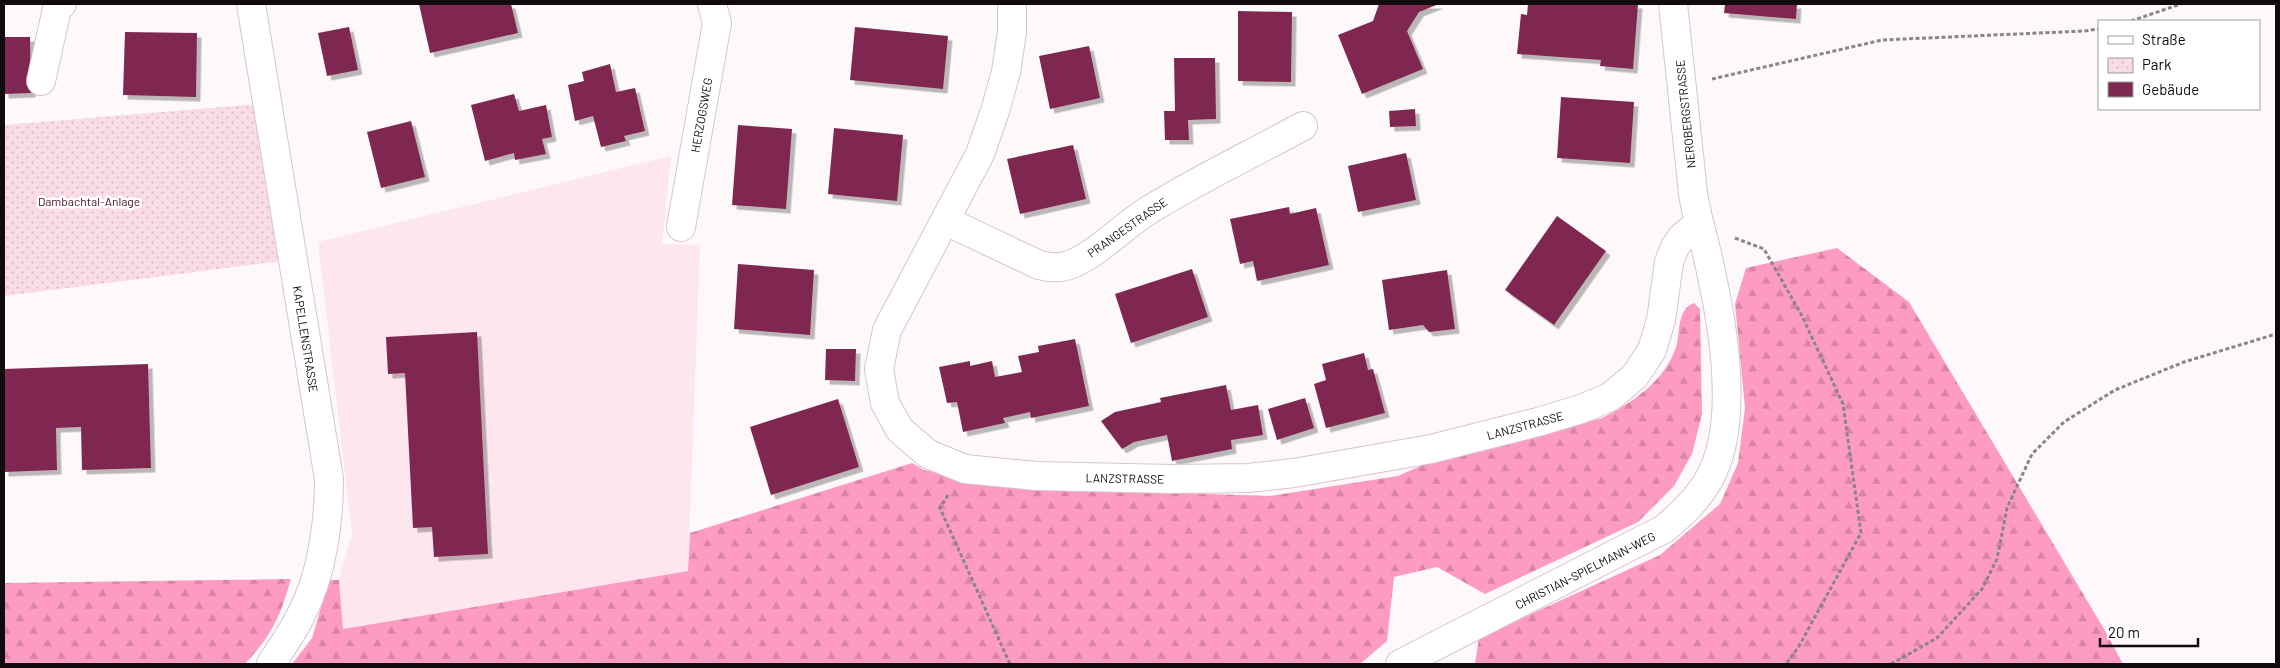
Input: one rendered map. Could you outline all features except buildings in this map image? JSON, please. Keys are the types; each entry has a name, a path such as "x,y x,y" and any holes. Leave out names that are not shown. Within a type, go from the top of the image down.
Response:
{"street":[{"path":"41,81 58,4 62,4"},
{"name":"KAPELLENSTRASSE","path":"251,4 328,479 329,516 311,591 302,614 271,664"},
{"name":"HERZOGSWEG","path":"682,227 717,23 712,4"},
{"name":"LANZSTRASSE","path":"1012,4 1012,32 1006,72 980,154 887,330 879,369 885,403 900,430 928,454 965,469 1036,476 1172,479 1248,478 1294,473 1431,449 1581,409 1610,396 1635,376 1652,350 1661,320 1669,262 1675,246 1682,237 1698,224"},
{"name":"NEROBERGSTRASSE","path":"1673,4 1689,161 1698,224"},
{"name":"PRANGESTRASSE","path":"946,221 1039,264 1052,268 1062,268 1090,253 1148,211 1174,195 1303,126"},
{"name":"CHRISTIAN-SPIELMANN-WEG","path":"1400,664 1664,529 1689,508 1708,480 1721,450 1727,418 1726,382 1721,327 1711,271 1698,224"}],"path":[{"path":"2134,20 2181,4"},
{"path":"1705,81 1882,40 2084,32 2098,29"},
{"path":"1698,224 1764,249 1802,316 1843,404 1861,533 1799,646 1786,664"},
{"path":"1891,664 1937,638 1982,589 1997,559 2007,508 2032,454 2064,422 2115,390 2184,362 2276,334"},
{"path":"940,508 1010,664"}],"shaded area":[{"path":"671,156 662,244 700,245 688,571 343,629 339,580 352,533 318,242"}],"green space":[{"name":"Dambachtal-Anlage","path":"258,104 281,261 4,296 4,125"},
{"path":"1837,248 1909,302 2123,664 1475,664 1479,638 1660,555 1720,504 1738,463 1745,408 1735,304 1746,268"},
{"path":"1694,303 1700,309 1702,414 1692,454 1674,486 1638,522 1485,594 1437,567 1394,577 1387,641 1360,664 292,664 312,638 329,580 339,580 343,629 688,571 690,533 912,463 924,470 973,480 1058,489 1270,496 1398,476 1425,464 1602,418 1625,405 1646,390 1664,370 1676,347 1680,322 1684,311"},
{"path":"291,579 274,625 262,644 245,664 4,664 4,583"}]}
